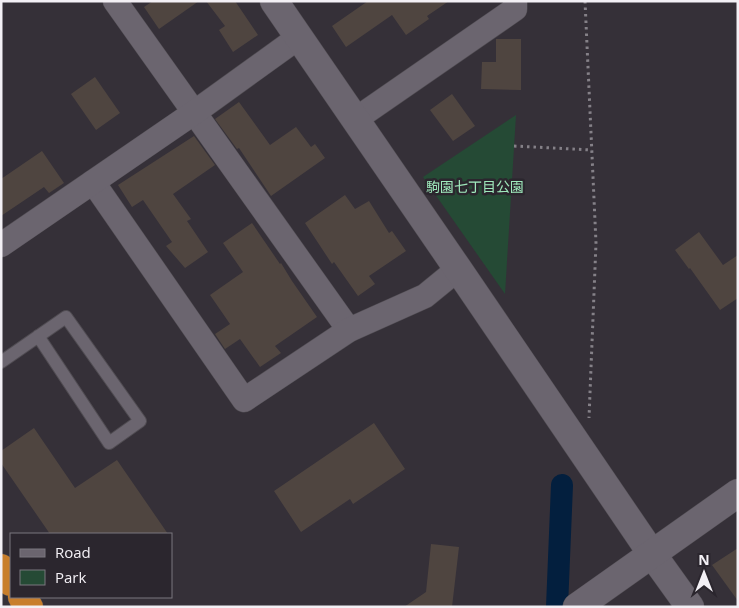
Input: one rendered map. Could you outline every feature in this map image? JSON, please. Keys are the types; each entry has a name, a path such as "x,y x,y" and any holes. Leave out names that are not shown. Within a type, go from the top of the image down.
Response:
{"highway":[{"path":"1,568 10,581"}],"street":[{"path":"115,1 349,330"},
{"path":"274,1 690,607"},
{"path":"356,119 515,9 515,1"},
{"path":"1,245 299,37"},
{"path":"93,182 244,400 349,330 425,296 458,269"},
{"path":"577,607 738,494"}],"lane":[{"path":"1,362 38,336 66,317 140,421 108,443 38,336"}],"path":[{"path":"585,1 596,243 589,419"},
{"path":"514,146 592,150"}],"green space":[{"name":"駒園七丁目公園","path":"516,115 505,294 423,177"}],"building":[{"path":"153,1 199,1 159,29 144,7"},
{"path":"206,1 235,1 258,35 233,52 219,30 225,26"},
{"path":"368,1 449,1 427,16 429,19 406,35 392,15 346,47 332,26"},
{"path":"496,39 521,39 521,90 481,89 482,62 496,62"},
{"path":"95,77 120,113 96,130 71,94"},
{"path":"452,94 475,126 453,141 430,110"},
{"path":"239,102 270,145 296,127 311,147 315,144 325,158 271,196 239,148 237,149 215,119"},
{"path":"194,136 215,165 173,194 191,219 187,221 208,252 185,268 166,246 172,242 143,200 132,207 118,185"},
{"path":"42,151 64,183 49,193 44,187 1,216 1,179"},
{"path":"345,195 355,209 369,201 389,233 392,231 406,251 369,276 375,284 358,296 334,262 332,264 305,223"},
{"path":"252,223 317,317 275,346 281,353 260,367 240,339 225,349 215,334 230,324 210,295 243,272 223,243"},
{"path":"699,232 723,265 738,255 738,298 720,310 675,250"},
{"path":"374,423 405,469 353,504 350,499 301,532 274,491"},
{"path":"34,428 75,488 117,460 167,533 49,533 1,463 1,451"},
{"path":"431,544 459,547 452,607 404,607 426,592"},
{"path":"738,548 738,601 712,565"}],"waterway":[{"path":"557,607 562,485"}]}
